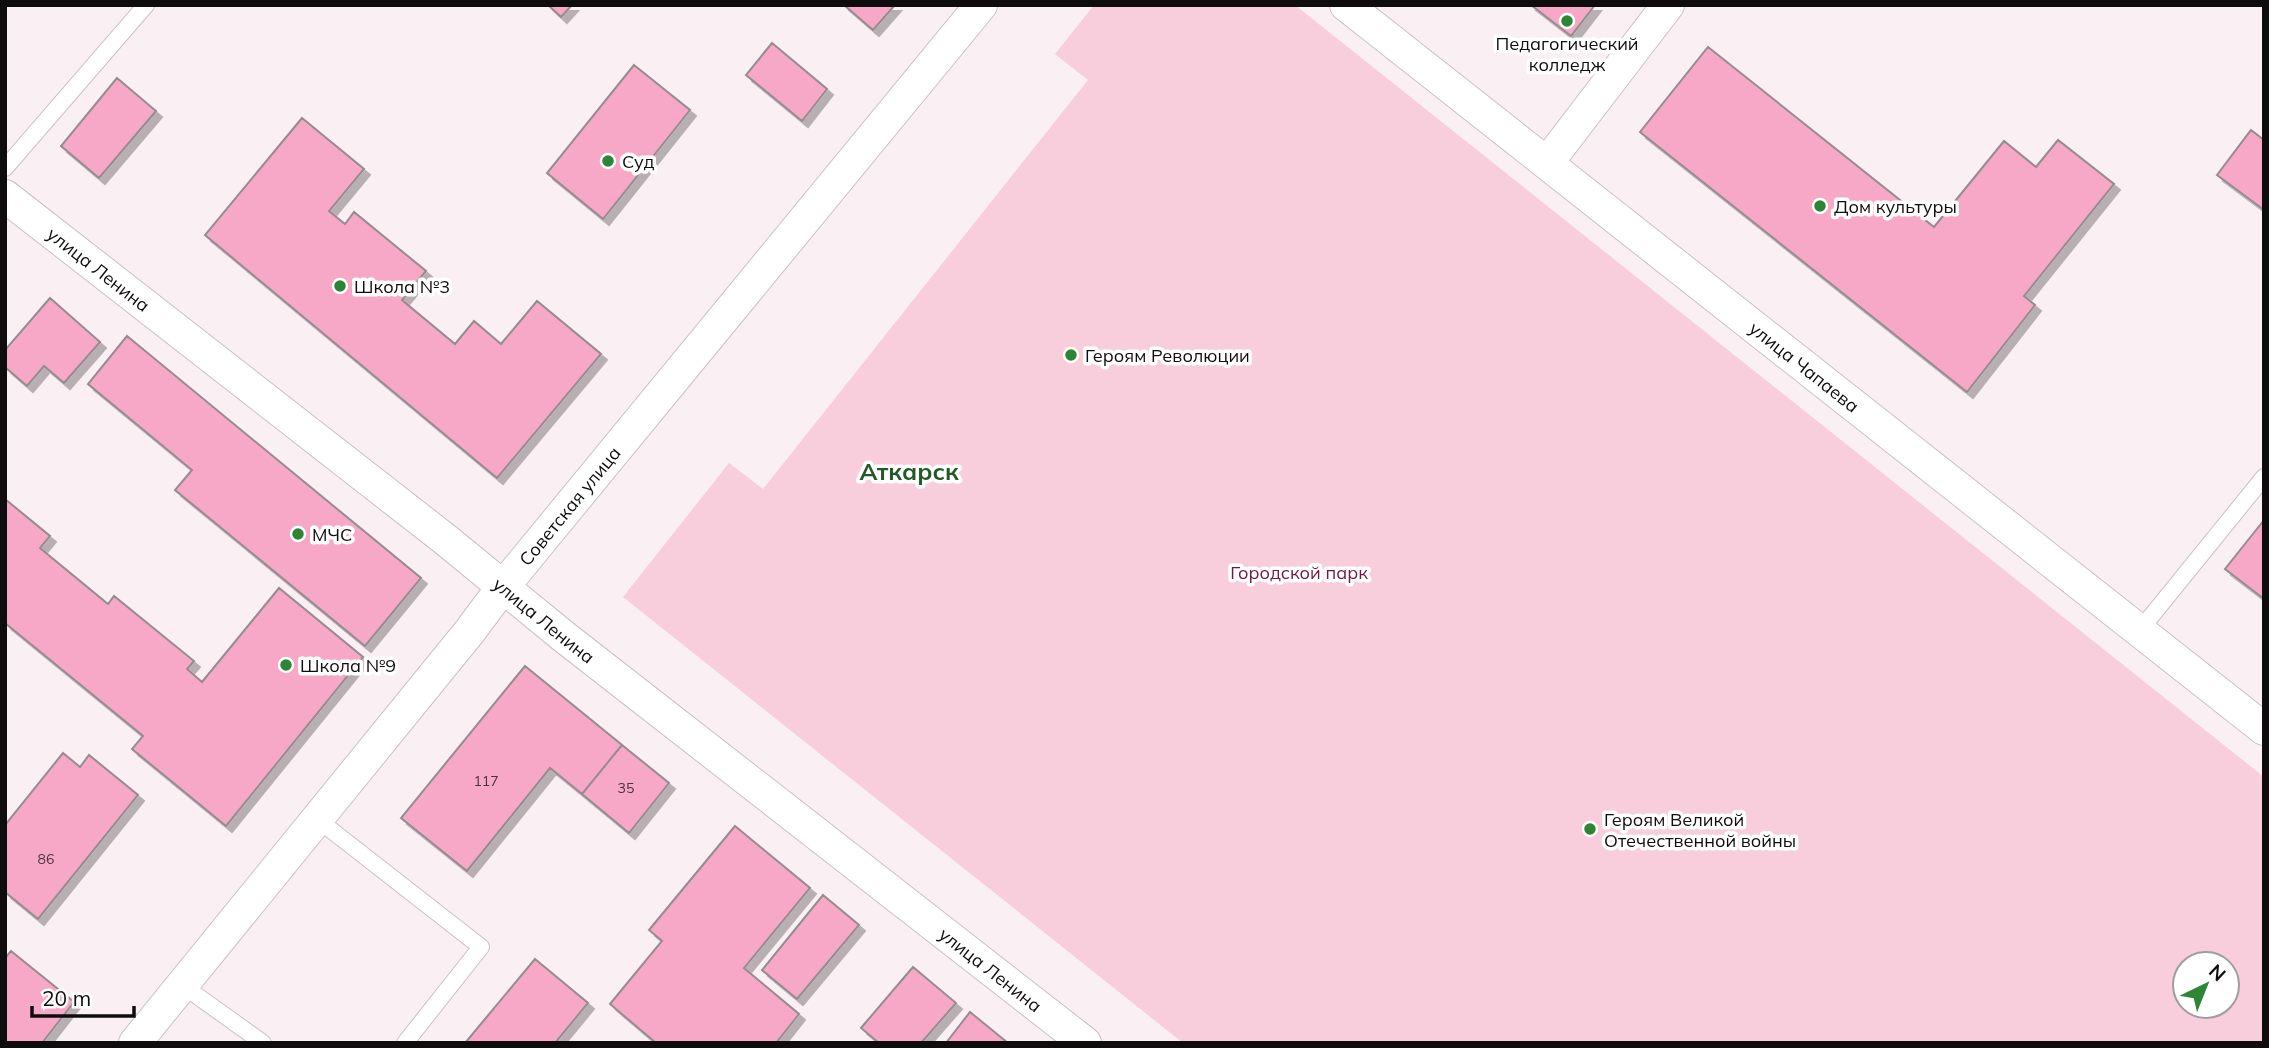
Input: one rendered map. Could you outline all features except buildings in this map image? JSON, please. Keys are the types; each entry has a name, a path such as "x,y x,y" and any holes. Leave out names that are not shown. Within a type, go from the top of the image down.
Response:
{"street":[{"name":"Советская улица","path":"135,1043 502,588 981,5"},
{"name":"улица Чапаева","path":"1346,5 2264,729"},
{"path":"1547,163 1668,5"},
{"name":"улица Ленина","path":"5,196 1085,1043"}],"lane":[{"path":"5,168 146,5"},
{"path":"2140,630 2264,477"},
{"path":"317,819 481,947 405,1043"},
{"path":"182,985 263,1043"}],"green space":[{"name":"Городской парк","path":"1094,5 1295,5 2264,777 2264,1043 1183,1043 623,597 729,463 763,489 1088,80 1055,54"}],"place":[{"name":"Педагогический колледж","path":"1567,21"},
{"name":"Суд","path":"608,161"},
{"name":"Дом культуры","path":"1820,206"},
{"name":"Школа №3","path":"340,286"},
{"name":"Героям Революции","path":"1071,355"},
{"name":"МЧС","path":"298,534"},
{"name":"Школа №9","path":"286,665"},
{"name":"Героям Великой Отечественной войны","path":"1590,829"}],"district":[{"name":"Аткарск","path":"909,471"}]}
